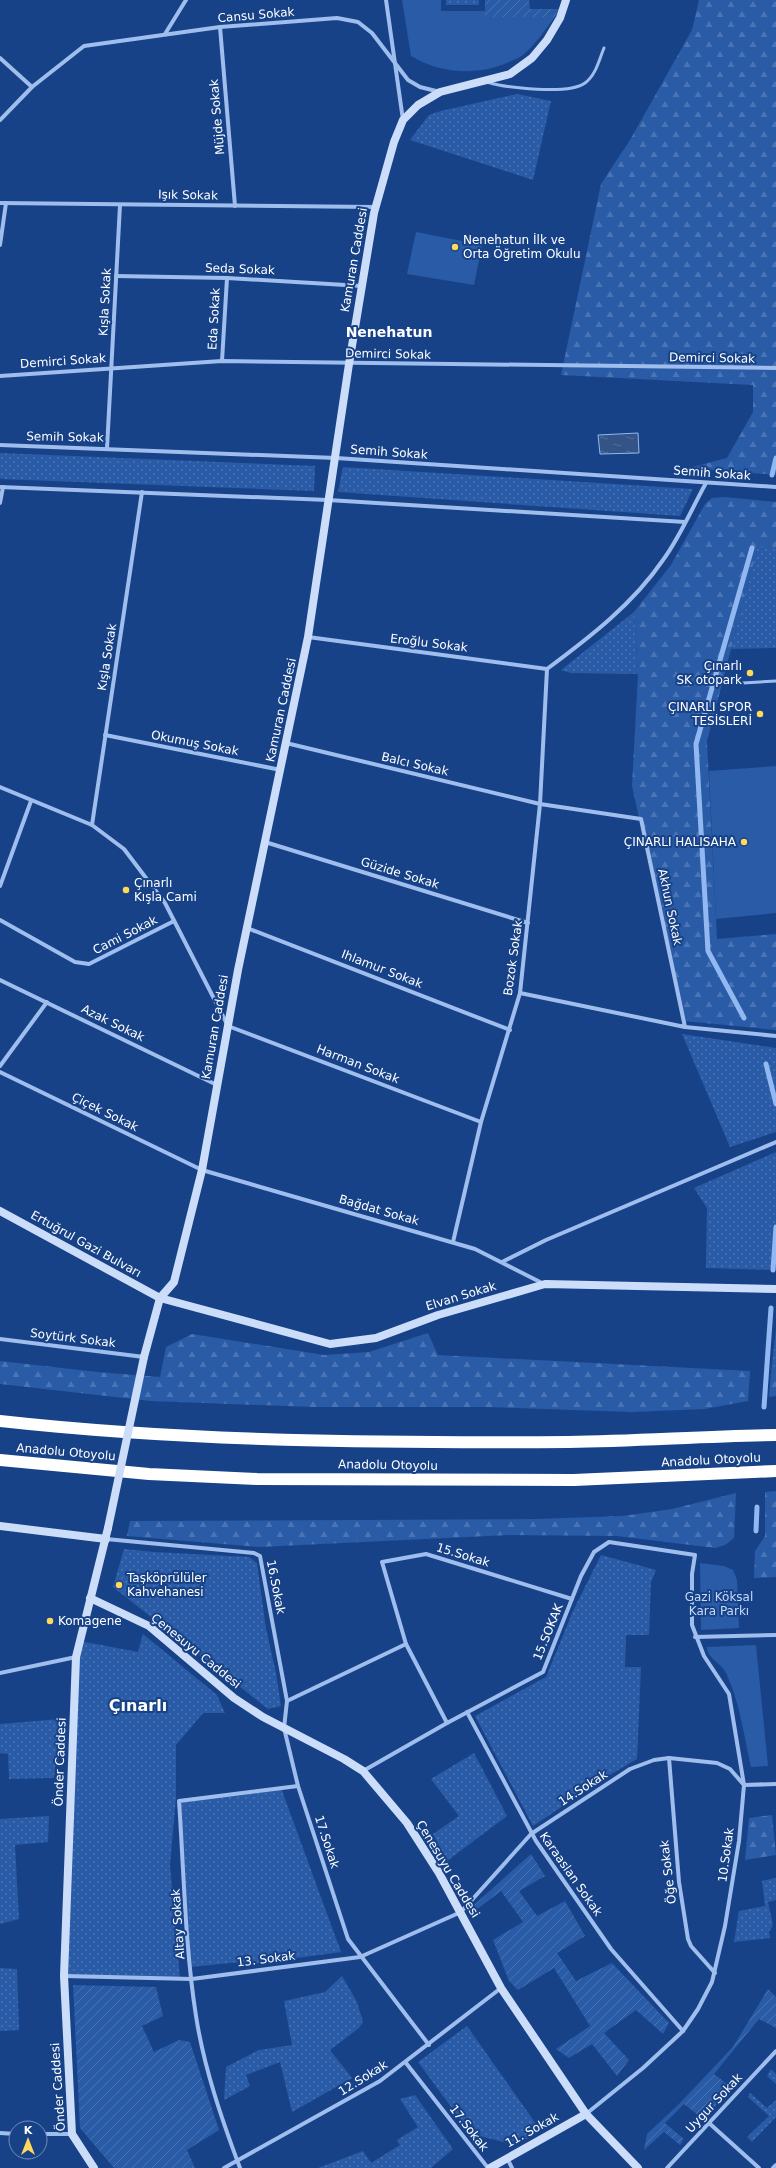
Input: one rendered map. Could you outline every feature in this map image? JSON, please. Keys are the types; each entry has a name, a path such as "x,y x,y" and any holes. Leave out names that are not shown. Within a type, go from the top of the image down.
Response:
{"highway":[{"name":"Anadolu Otoyolu","path":"0,1421 144,1434 356,1440 571,1442 776,1435"},
{"name":"Anadolu Otoyolu","path":"0,1460 149,1474 257,1479 574,1480 776,1471"}],"street":[{"path":"165,34 186,0"},
{"path":"386,0 403,120"},
{"name":"Kamuran Caddesi","path":"160,1298 174,1282 202,1170 247,928 308,637 349,364 375,207 394,142 403,120 418,105 440,92 510,74 532,58 547,40 560,18 566,0"},
{"name":"Cansu Sokak","path":"0,120 32,87 84,46 220,27 337,18 358,22 372,33 408,80 420,87 440,92"},
{"name":"Müjde Sokak","path":"220,27 235,206"},
{"path":"0,58 32,87"},
{"name":"Işık Sokak","path":"0,203 375,207"},
{"path":"0,245 6,203"},
{"name":"Kışla Sokak","path":"107,448 120,205"},
{"name":"Seda Sokak","path":"116,276 226,278 362,286"},
{"name":"Eda Sokak","path":"222,361 226,278"},
{"name":"Demirci Sokak","path":"0,376 222,361 349,364 776,368"},
{"name":"Semih Sokak","path":"0,445 336,458 776,487"},
{"path":"548,669 575,649 630,602 664,560 706,483"},
{"path":"0,503 1,487 328,500 685,522"},
{"name":"Kışla Sokak","path":"92,825 142,492"},
{"name":"Eroğlu Sokak","path":"308,637 548,669"},
{"name":"Bozok Sokak","path":"453,1242 481,1122 520,994 540,804 548,669"},
{"name":"Okumuş Sokak","path":"105,735 281,770"},
{"name":"Balcı Sokak","path":"286,743 540,804"},
{"path":"0,787 92,825 124,849 165,903 228,1026"},
{"path":"0,886 31,801"},
{"name":"Akhun Sokak","path":"540,804 641,819 685,1028"},
{"name":"Güzide Sokak","path":"265,842 528,923"},
{"name":"Cami Sokak","path":"0,920 75,962 89,964 174,921"},
{"name":"Ihlamur Sokak","path":"247,928 510,1030"},
{"name":"Azak Sokak","path":"0,980 217,1085"},
{"path":"520,994 685,1028 776,1036"},
{"path":"0,1066 47,1002"},
{"name":"Harman Sokak","path":"228,1026 481,1122"},
{"name":"Çiçek Sokak","path":"0,1072 202,1170"},
{"path":"502,1262 546,1240 776,1142"},
{"name":"Bağdat Sokak","path":"202,1170 475,1249 545,1284"},
{"name":"Ertuğrul Gazi Bulvarı","path":"0,1211 160,1298"},
{"name":"Elvan Sokak","path":"160,1298 330,1344 376,1338 438,1315 545,1284 776,1289"},
{"name":"Önder Caddesi","path":"94,2168 72,2134 64,1976 76,1657 106,1539 144,1357 160,1298"},
{"name":"Soytürk Sokak","path":"0,1339 144,1357"},
{"path":"0,1526 106,1539"},
{"name":"16.Sokak","path":"106,1539 254,1553 260,1556 287,1701 284,1728"},
{"name":"15.SOKAK","path":"363,1771 447,1723 543,1672 572,1599 594,1552 609,1542 695,1555"},
{"name":"15.Sokak","path":"447,1723 406,1644 382,1562 426,1554 572,1599"},
{"name":"10.Sokak","path":"586,2114 643,2068 683,2031 706,1996 715,1973 725,1926 738,1841 744,1785 729,1694 704,1656 695,1637 691,1616 692,1574 695,1555"},
{"name":"Çenesuyu Caddesi","path":"90,1598 149,1626 234,1698 263,1718 363,1771 407,1823 439,1872 501,1988 586,2114 638,2168"},
{"path":"695,1637 776,1634"},
{"path":"287,1701 406,1644"},
{"path":"0,1673 76,1657"},
{"name":"Karaaslan Sokak","path":"468,1712 531,1834 611,1949 683,2031"},
{"name":"17.Sokak","path":"284,1728 298,1786 348,1939 360,1957 429,2045"},
{"name":"14.Sokak","path":"461,1912 531,1834 630,1769 654,1760 669,1758 717,1763 730,1769 744,1785"},
{"name":"Öğe Sokak","path":"669,1758 678,1874 688,1939 691,1946 715,1973"},
{"path":"744,1785 776,1784"},
{"name":"Altay Sokak","path":"240,2168 211,2079 196,2017 179,1801 298,1786"},
{"name":"13. Sokak","path":"64,1976 192,1979 360,1957 461,1912"},
{"name":"12.Sokak","path":"224,2168 237,2159 360,2094 406,2063 501,1988"},
{"name":"Uygur Sokak","path":"667,2168 776,2051"},
{"name":"17.Sokak","path":"406,2063 489,2168"},
{"name":"11. Sokak","path":"489,2168 586,2114"},
{"path":"709,2123 760,2168"},
{"path":"48,2134 72,2134"},
{"path":"507,2158 512,2168"},
{"path":"773,2168 776,2165"}],"lane":[{"path":"485,81 502,86 526,89 572,89 585,83 594,73 604,48"},
{"path":"743,683 776,682"}],"green space":[{"path":"402,0 441,0 441,11 485,11 485,16 555,17 532,47 520,57 485,70 447,70 423,62 411,56"},
{"path":"446,0 479,0 479,5 446,5"},
{"path":"485,0 529,0 530,9 559,9 555,17 485,17"},
{"path":"699,0 776,0 776,475 689,468 727,458 753,412 753,385 561,375 601,184 630,140 692,30"},
{"path":"517,94 551,101 533,180 410,140 429,115"},
{"path":"416,232 482,245 474,285 407,274"},
{"path":"0,453 315,466 314,491 0,479"},
{"path":"343,467 693,489 680,516 338,492"},
{"path":"724,497 776,502 776,547 758,546 707,741 717,939 776,934 776,1030 684,1021 632,786 638,674 634,612 671,565 705,504 712,498"},
{"path":"758,545 776,547 776,648 731,649"},
{"path":"634,612 638,674 571,673 561,670"},
{"name":"ÇINARLI HALISAHA","path":"776,766 776,913 716,919 709,771"},
{"path":"682,1034 776,1048 776,1132 730,1147"},
{"path":"776,1152 776,1270 706,1268 707,1208 694,1188"},
{"path":"776,1329 776,1372 771,1373"},
{"path":"428,1333 438,1355 750,1371 748,1401 704,1409 632,1412 489,1407 313,1407 151,1401 0,1384 0,1361 97,1372 160,1377 166,1347 192,1334 324,1355 369,1352"},
{"path":"776,1372 776,1396 769,1397 771,1373"},
{"path":"776,1491 776,1577 754,1578 755,1551 765,1536 765,1492"},
{"path":"736,1493 734,1538 725,1545 715,1548 617,1536 509,1535 259,1547 127,1536 130,1521 536,1519 623,1516 672,1509"},
{"path":"124,1549 249,1557 257,1563 266,1629 276,1673 281,1706 268,1709 113,1587"},
{"path":"601,1555 656,1570 651,1582 649,1635 626,1635 625,1667 641,1667 637,1759 603,1779 533,1826 475,1716 546,1677 573,1611"},
{"name":"Gazi Köksal Kara Parkı","path":"700,1563 724,1566 733,1570 737,1580 739,1628 701,1630"},
{"path":"143,1634 217,1695 225,1713 203,1713 176,1745 176,1798 170,1865 180,1979 64,1976 80,1641 138,1652"},
{"name":"Gazi Köksal Kara Parkı","path":"756,1645 768,1766 751,1767 741,1720 731,1684 721,1666 709,1655 707,1647"},
{"path":"60,1719 54,1778 9,1779 8,1754 0,1753 0,1724"},
{"path":"474,1753 507,1816 447,1861 433,1834 459,1816 431,1779"},
{"path":"281,1788 341,1952 252,1964 240,1962 191,1967 179,1801"},
{"path":"772,1815 776,1855 745,1860 749,1818"},
{"path":"49,1816 48,1842 15,1845 19,1919 0,1924 0,1819"},
{"path":"531,1854 545,1876 519,1891 537,1916 565,1901 585,1936 557,1953 576,1981 612,1963 669,2023 663,2034 636,2010 604,2033 629,2060 617,2076 592,2044 569,2058 556,2049 590,2026 554,1968 518,1990 509,1981 493,1940 523,1922 501,1891 476,1910 473,1906"},
{"path":"776,1878 776,1900 768,1902 773,1925 769,1932 770,1938 734,1942 739,1911 765,1906 762,1881"},
{"path":"0,1968 17,1969 19,2030 0,2031"},
{"path":"342,1976 357,2002 363,2022 359,2028 330,2050 352,2078 292,2112 280,2062 246,2075 250,2086 224,2100 226,2067 259,2050 292,2045 284,2001 325,1992"},
{"path":"73,1985 156,1987 163,2016 142,2026 154,2052 179,2040 190,2042 219,2130 187,2150 195,2168 114,2168 80,2128"},
{"path":"768,1989 776,1997 776,2028 759,2019 714,2074 732,2088 703,2119 684,2104 665,2123 684,2139 680,2145 664,2132 644,2150 647,2134 678,2105 733,2047"},
{"path":"467,2026 541,2131 516,2145 471,2134 418,2062"},
{"path":"771,2069 776,2074 776,2084 767,2076"},
{"path":"750,2093 767,2108 776,2100 776,2117 752,2142 747,2137 769,2116 748,2097"},
{"path":"415,2095 453,2149 431,2168 318,2168 363,2151 371,2163 400,2145 397,2140 418,2127 400,2099"}],"water":[{"path":"638,433 639,453 600,454 598,435"}],"waterway":[{"path":"772,475 776,458"},
{"path":"744,1018 708,951 696,744 752,548"},
{"path":"766,1064 776,1104"},
{"path":"773,1270 776,1227"},
{"path":"764,1407 771,1308"},
{"path":"756,1531 757,1507"}],"place":[{"name":"Nenehatun İlk ve Orta Öğretim Okulu","path":"455,247"},
{"name":"Çınarlı SK otopark","path":"750,673"},
{"name":"ÇINARLI SPOR TESİSLERİ","path":"760,714"},
{"name":"ÇINARLI HALISAHA","path":"744,842"},
{"name":"Çınarlı Kışla Cami","path":"126,890"},
{"name":"Taşköprülüler Kahvehanesi","path":"119,1585"},
{"name":"Komagene","path":"50,1621"}],"district":[{"name":"Nenehatun","path":"389,332"},
{"name":"Çınarlı","path":"138,1705"}]}
